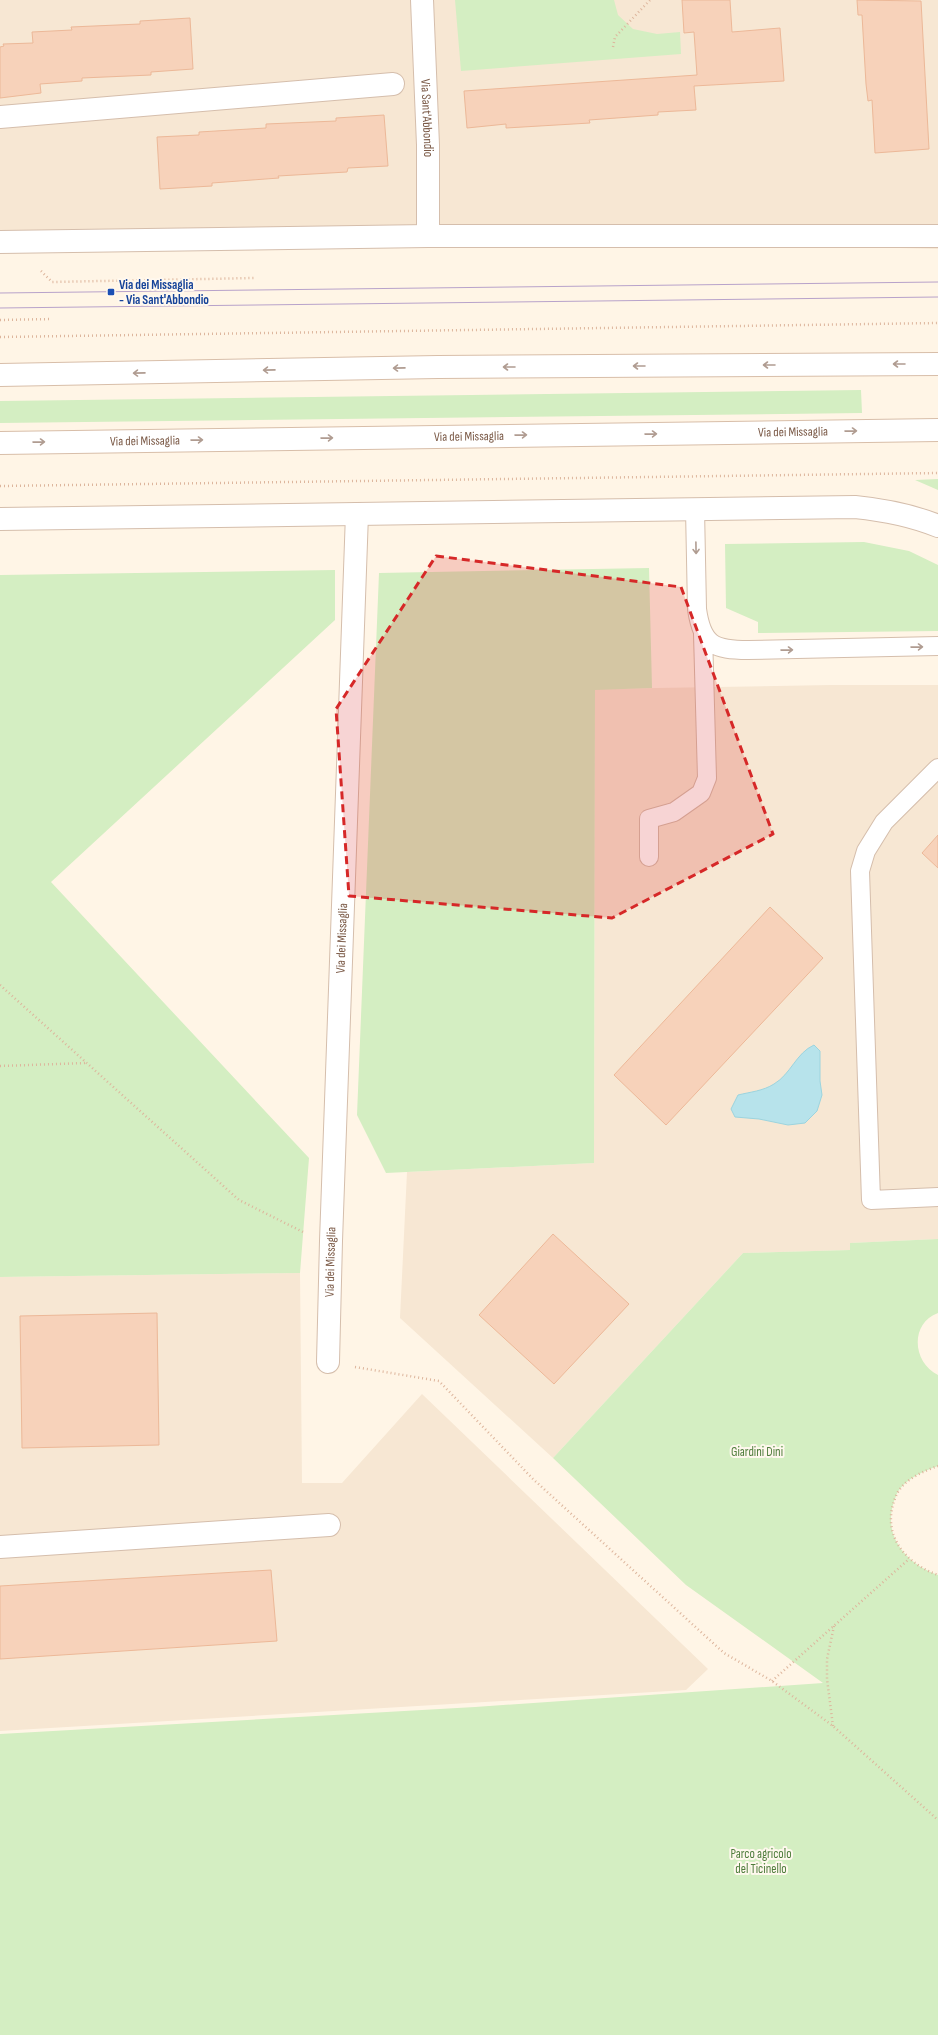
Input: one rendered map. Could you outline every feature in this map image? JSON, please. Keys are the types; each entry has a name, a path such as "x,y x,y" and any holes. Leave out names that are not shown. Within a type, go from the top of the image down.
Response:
{"street":[{"name":"Via Sant'Abbondio","path":"422,0 428,152 428,236"},
{"path":"0,117 393,84"},
{"path":"0,242 428,236 938,236"},
{"path":"0,375 438,367 933,367"},
{"name":"Via dei Missaglia","path":"0,443 933,428"},
{"path":"0,518 855,507 905,514 938,526"},
{"name":"Via dei Missaglia","path":"328,1362 330,1241 357,514"},
{"path":"0,1547 329,1525"}],"lane":[{"path":"649,857 650,819 674,812 701,793 707,778 703,634 699,623 697,609 695,509"},
{"path":"703,634 717,647 727,650 938,646"},
{"path":"938,768 884,822 866,851 860,871 872,1200 938,1197"}],"path":[{"path":"613,47 615,37 650,0"},
{"path":"41,271 52,282 254,278"},
{"path":"0,320 52,319"},
{"path":"0,337 938,323"},
{"path":"0,486 938,473"},
{"path":"0,985 239,1200 303,1232 330,1241"},
{"path":"0,1066 87,1063"},
{"path":"328,1362 439,1381 533,1479 724,1653 772,1681 833,1726 938,1820"},
{"path":"938,1466 927,1470 908,1481 896,1495 892,1512 892,1530 897,1546 909,1559 922,1568 938,1575"},
{"path":"772,1681 909,1559"},
{"path":"833,1726 826,1659 834,1625"}],"highlighted area":[{"path":"436,556 681,587 773,834 612,918 349,896 336,709"}],"shaded area":[{"path":"0,0 938,0 938,249 428,236 0,242"},
{"path":"831,685 938,685 938,1239 850,1243 850,1250 743,1253 553,1458 400,1318 407,1172 594,1163 595,689"},
{"path":"300,1273 302,1483 342,1483 422,1394 708,1669 686,1690 0,1731 0,1277"}],"green space":[{"path":"455,0 614,0 618,15 633,29 657,34 680,32 681,54 461,71"},
{"path":"861,390 862,413 0,423 0,401"},
{"path":"938,479 938,490 915,480"},
{"path":"864,542 909,551 938,565 938,631 758,633 758,622 726,608 725,544"},
{"path":"649,568 652,688 595,690 594,1163 386,1173 357,1115 379,573"},
{"path":"335,570 335,620 51,882 309,1158 300,1273 0,1277 0,575"},
{"name":"Parco agricolo del Ticinello","path":"938,1239 938,1313 929,1318 922,1326 918,1344 919,1353 923,1362 938,1375 938,1466 920,1473 903,1485 896,1496 892,1510 891,1522 893,1534 898,1545 915,1563 938,1575 938,2035 0,2035 0,1734 475,1707 823,1683 686,1585 553,1458 743,1253 850,1250 850,1243"}],"water":[{"path":"814,1045 820,1051 820,1081 822,1095 817,1111 805,1123 788,1125 759,1119 735,1117 731,1109 738,1095 761,1090 774,1084 785,1075 803,1053"}],"building":[{"path":"682,0 730,0 732,32 780,28 784,81 694,86 696,110 658,112 658,115 589,120 590,123 506,128 506,124 467,128 464,91 697,75 694,32 684,33"},
{"path":"857,0 921,1 929,149 875,153 872,100 868,101 866,84 862,15 858,15"},
{"path":"190,18 193,69 151,72 151,75 82,78 82,81 40,84 41,93 0,98 0,47 4,46 3,44 33,43 32,32 72,30 71,27 140,24 140,21"},
{"path":"384,115 388,166 348,168 347,172 278,176 279,178 212,183 212,186 160,189 157,137 199,135 199,132 266,128 266,124 336,121 336,118"},
{"path":"938,835 938,868 922,853"},
{"path":"770,907 823,958 666,1125 614,1075"},
{"path":"553,1234 629,1304 554,1384 479,1315"},
{"path":"157,1313 159,1445 22,1448 20,1316"},
{"path":"271,1570 277,1641 0,1659 0,1586"}],"tram line":[{"path":"0,293 938,282"},
{"path":"0,308 938,297"}],"place":[{"name":"Via dei Missaglia - Via Sant'Abbondio","path":"111,292"}],"park label":[{"name":"Giardini Dini","path":"757,1452"}]}
